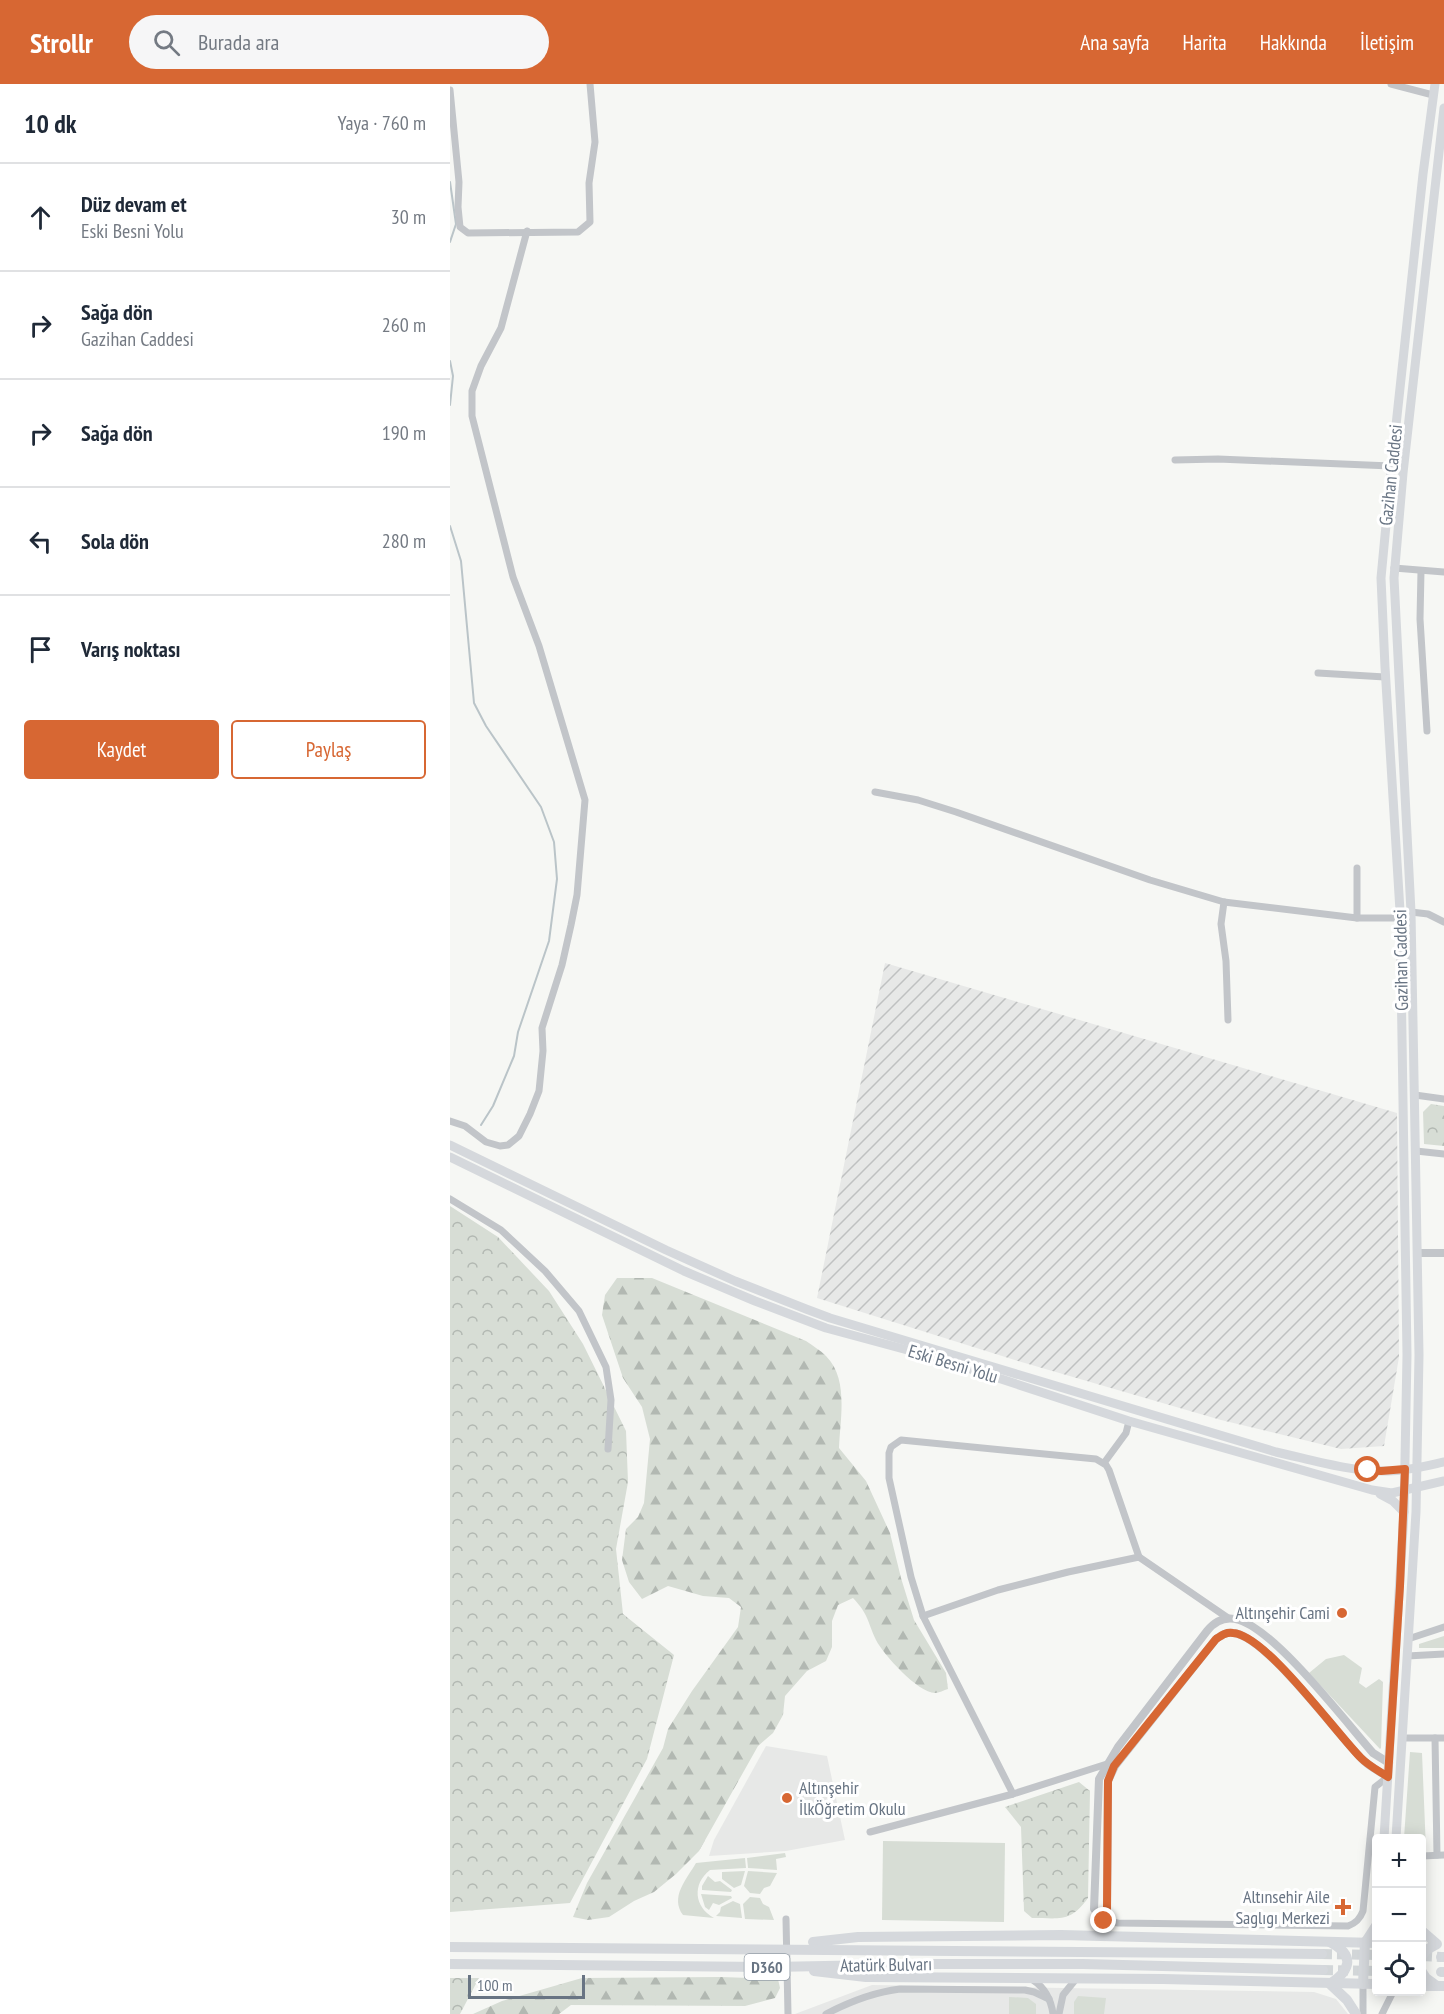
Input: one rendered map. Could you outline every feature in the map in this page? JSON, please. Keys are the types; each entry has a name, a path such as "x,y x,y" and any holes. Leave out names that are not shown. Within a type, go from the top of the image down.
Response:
{"highway":[{"path":"1426,1934 1440,1944"},
{"path":"772,1947 858,1937 1061,1935 1372,1943"},
{"path":"1328,1941 1342,1950 1347,1963 1343,1974 1330,1984"},
{"path":"1363,1984 1365,1942"},
{"path":"1426,1950 1440,1944"},
{"name":"Atatürk Bulvarı","path":"450,1947 772,1947 1322,1954"},
{"name":"Atatürk Bulvarı","path":"450,1964 772,1967 1060,1964 1323,1970"},
{"path":"772,1967 866,1977 1372,1984"},
{"path":"1426,1978 1440,1986"},
{"path":"1330,1984 1347,2000 1356,2014"}],"main road":[{"name":"Gazihan Caddesi","path":"1384,1834 1404,1512 1407,1316 1400,918 1381,578 1391,466 1435,84"},
{"name":"Gazihan Caddesi","path":"1396,1834 1417,1467 1419,1355 1411,912 1394,568 1444,108"},
{"name":"Eski Besni Yolu","path":"450,1145 689,1261 830,1318 1276,1452 1340,1467 1381,1471 1444,1462"},
{"name":"Eski Besni Yolu","path":"450,1157 676,1267 826,1328 937,1358 1129,1421 1372,1490 1392,1493 1444,1481"},
{"path":"1372,1490 1390,1499 1404,1512"},
{"path":"1365,1942 1372,1932"}],"street":[{"path":"450,90 459,182 460,227 468,233 578,232 590,222 589,183 595,142 590,84"},
{"path":"1390,84 1433,94"},
{"path":"450,1121 465,1126 486,1142 500,1146 508,1145 519,1136 530,1114 539,1091 543,1051 542,1028 562,965 571,925 583,830 585,800 539,646 513,577 472,416 472,391 481,366 501,328 527,231"},
{"path":"1175,460 1230,459 1391,466"},
{"path":"1394,568 1444,572"},
{"path":"1421,571 1420,619 1427,731"},
{"path":"1318,673 1385,677"},
{"path":"875,792 918,800 1150,880 1224,902 1358,918 1400,918"},
{"path":"1357,868 1358,918"},
{"path":"1224,902 1221,924 1226,961 1228,1020"},
{"path":"1411,912 1428,914 1444,922"},
{"path":"1415,1095 1444,1099"},
{"path":"1416,1151 1444,1154"},
{"path":"450,1199 501,1230 545,1271 579,1311 606,1367 611,1400 608,1449"},
{"path":"1417,1253 1444,1253"},
{"path":"1104,1463 1126,1433 1129,1421"},
{"path":"1013,1794 923,1616 910,1577 889,1478 889,1453 896,1442 901,1440 1085,1457 1104,1463 1110,1470 1139,1557 1228,1618"},
{"path":"923,1616 998,1590 1139,1557"},
{"path":"870,1832 1013,1794 1111,1764 1216,1639 1225,1633 1235,1633 1245,1636 1286,1671 1362,1760 1388,1777 1375,1787 1363,1911 1354,1924 1348,1926 1254,1925 1104,1921 1107,1909 1108,1781 1111,1764 1118,1747 1212,1626 1217,1621 1228,1618 1238,1619 1251,1625 1273,1643 1294,1662 1373,1753 1389,1763"},
{"path":"1408,1639 1444,1627"},
{"path":"1407,1656 1444,1654"},
{"path":"1403,1738 1444,1738"},
{"path":"1426,1856 1441,1855 1435,1738"},
{"path":"786,1919 788,2014"},
{"path":"1030,1978 1045,1990 1053,2014"},
{"path":"1059,2014 1063,1995 1076,1979"},
{"path":"1363,1984 1363,2014"},
{"path":"826,2014 885,1991 900,1989 1025,1990 1049,1999"},
{"path":"1382,2014 1391,1996"}],"shaded area":[{"path":"885,963 1397,1113 1399,1357 1384,1446 1341,1449 1221,1420 1018,1361 817,1298"},
{"name":"Altınşehir İlkÖğretim Okulu","path":"766,1746 827,1756 845,1840 786,1851 709,1856 714,1840"},
{"path":"872,1985 1314,1992 1336,1999 1348,2014 795,2014"}],"green space":[{"path":"1431,1104 1444,1106 1444,1146 1424,1144 1423,1112"},
{"path":"450,1206 498,1237 549,1291 583,1344 626,1431 628,1482 616,1549 623,1614 674,1655 647,1759 570,1903 450,1912"},
{"path":"617,1278 652,1278 806,1341 826,1356 838,1376 842,1400 839,1448 866,1481 890,1533 914,1620 946,1673 948,1689 937,1693 920,1687 893,1663 880,1646 865,1614 853,1598 838,1605 832,1621 832,1647 826,1661 807,1671 785,1696 783,1715 773,1733 758,1746 699,1851 654,1892 634,1901 609,1917 588,1920 573,1917 587,1883 663,1748 668,1729 738,1627 741,1607 729,1598 703,1596 668,1586 642,1599 629,1582 622,1560 626,1529 638,1517 644,1503 650,1439 642,1407 623,1378 602,1315 605,1295"},
{"path":"1444,1636 1444,1648 1419,1648 1419,1644"},
{"path":"1344,1655 1362,1668 1359,1683 1366,1688 1379,1679 1383,1682 1380,1749 1309,1673 1326,1659"},
{"path":"1410,1752 1422,1753 1425,1834 1404,1834"},
{"path":"1079,1782 1090,1791 1088,1898 1076,1912 1070,1915 1057,1918 1032,1918 1024,1911 1021,1827 1005,1807"},
{"path":"883,1841 1005,1843 1004,1922 882,1920"},
{"path":"785,1853 786,1857 776,1859 777,1870 748,1868 747,1858"},
{"path":"745,1858 746,1868 710,1870 700,1882 699,1902 702,1908 714,1918 683,1915 679,1908 679,1895 696,1863"},
{"path":"745,1871 741,1885 734,1888 722,1879 722,1872"},
{"path":"748,1871 777,1873 770,1886 764,1888 760,1894 750,1893 744,1886"},
{"path":"708,1876 715,1882 720,1881 732,1890 731,1892 702,1890"},
{"path":"701,1894 731,1896 732,1898 719,1905 713,1903 709,1910 705,1907"},
{"path":"750,1897 760,1898 763,1904 769,1907 774,1920 745,1919 743,1904"},
{"path":"733,1901 740,1904 742,1918 716,1916 721,1907"},
{"path":"450,1978 479,1978 460,2014 450,2014"},
{"path":"582,1978 778,1979 780,1988 775,1998 745,2006 571,2005 559,2014 473,2014 502,2001"},
{"path":"1078,1996 1106,1998 1104,2014 1074,2014 1074,2002"},
{"path":"1009,1997 1028,1998 1036,2004 1036,2014 1009,2014"}],"waterway":[{"path":"450,182 456,224 450,242"},
{"path":"450,361 453,376 450,405"},
{"path":"450,526 461,561 474,703 486,726 541,807 554,842 557,879 549,941 518,1032 514,1056 493,1106 481,1125"}],"tunnel":[{"path":"1322,1954 1372,1955"},
{"path":"1426,1956 1441,1957"},
{"path":"1323,1970 1372,1971"}],"place":[{"name":"Altınşehir Cami","path":"1342,1613"},
{"name":"Altınşehir İlkÖğretim Okulu","path":"787,1798"},
{"name":"Altınsehir Aile Saglıgı Merkezi","path":"1343,1907"}],"route":[{"path":"1104,1921 1107,1909 1108,1781 1114,1766 1216,1639 1225,1633 1245,1636 1259,1647 1286,1671 1362,1760 1388,1777 1405,1469 1368,1470"}]}
